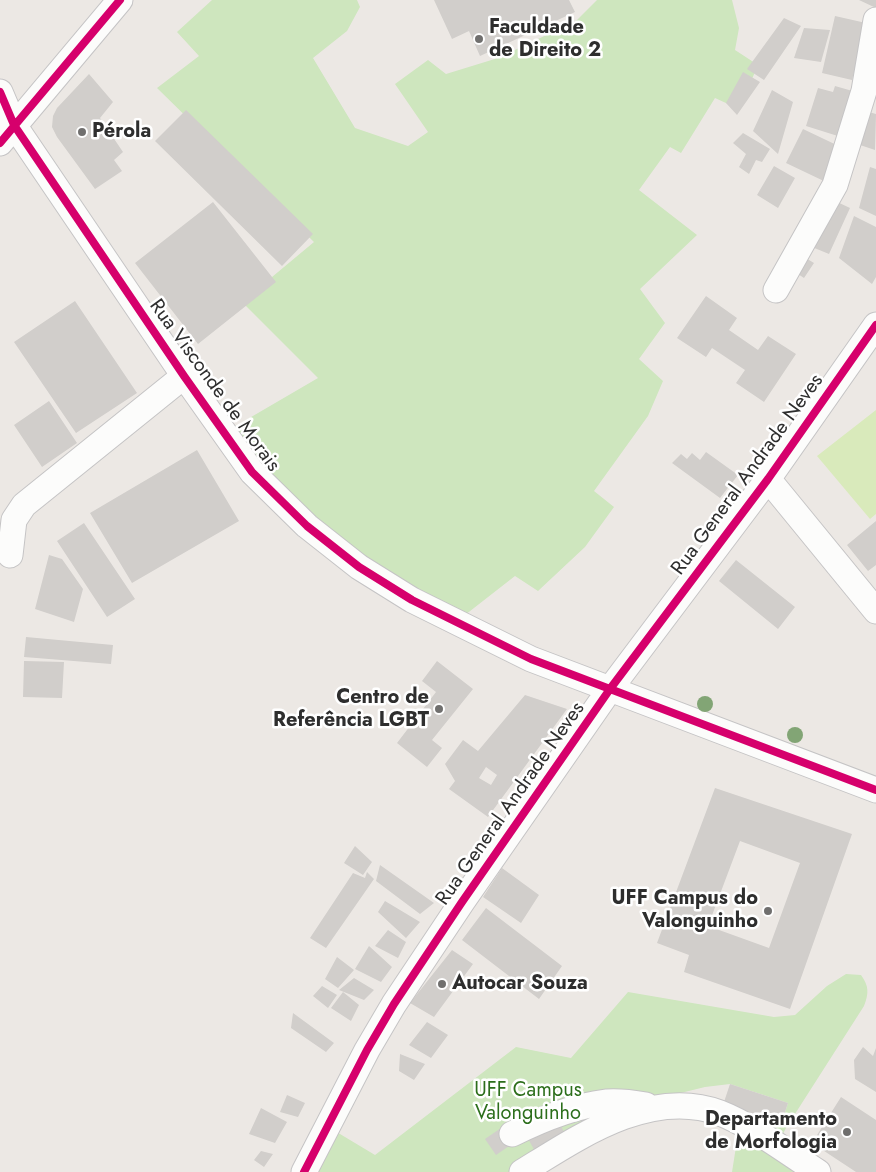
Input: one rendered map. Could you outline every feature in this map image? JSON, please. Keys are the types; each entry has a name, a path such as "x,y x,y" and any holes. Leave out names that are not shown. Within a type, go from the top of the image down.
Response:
{"street":[{"path":"7,134 120,0"},
{"path":"776,290 836,184 864,90 876,20"},
{"name":"Rua Visconde de Morais","path":"0,92 7,134 252,472 307,526 359,568 412,600 531,659 876,790"},
{"name":"Rua General Andrade Neves","path":"304,1172 367,1050 394,1004 610,689 768,479 876,325"},
{"path":"10,555 14,520 24,505 184,376"},
{"path":"768,479 876,611"},
{"path":"512,1134 558,1113 608,1102 691,1108 719,1113 744,1125 818,1172"},
{"path":"522,1172 607,1124 634,1113 664,1107"}],"green space":[{"path":"212,0 357,0 360,7 347,31 313,58 355,128 408,146 428,132 395,84 428,60 446,74 498,58 576,21 597,0 732,0 739,28 735,50 758,65 739,109 715,98 681,153 670,147 639,190 697,235 640,289 665,323 639,359 663,381 648,416 594,491 614,507 585,547 538,591 515,576 465,615 291,527 234,427 318,378 242,302 314,242 157,88 199,56 177,32"},
{"path":"876,410 876,514 870,519 817,456"},
{"name":"UFF Campus Valonguinho","path":"846,974 861,975 864,979 867,986 867,997 864,1006 786,1128 772,1155 800,1172 732,1172 738,1134 750,1127 780,1127 788,1103 730,1084 705,1087 648,1101 512,1172 316,1172 335,1131 375,1155 516,1047 571,1058 628,992 774,1017 795,1015 827,986"}],"building":[{"path":"434,0 569,0 575,12 480,56 469,31 452,39"},
{"path":"859,0 876,0 876,8"},
{"path":"835,16 866,23 852,80 822,73"},
{"path":"784,18 801,26 764,80 747,69"},
{"path":"804,28 830,30 821,62 794,58"},
{"path":"743,72 760,82 737,115 726,103"},
{"name":"Pérola","path":"89,74 113,102 100,118 123,152 114,160 122,171 95,189 57,137 52,127 53,116 57,108"},
{"path":"835,86 856,92 841,137 806,126 818,88 833,92"},
{"path":"772,90 793,102 778,154 753,131"},
{"path":"186,110 313,234 282,266 155,141"},
{"path":"865,111 876,114 875,150 854,143"},
{"path":"803,129 845,149 828,183 786,163"},
{"path":"743,133 770,149 762,162 756,160 749,174 739,167 746,154 733,143"},
{"path":"774,166 795,178 778,208 757,195"},
{"path":"870,167 876,169 876,216 859,208"},
{"path":"833,200 850,208 829,254 812,247"},
{"path":"213,202 276,282 198,344 135,263"},
{"path":"854,216 876,227 876,277 872,284 839,258"},
{"path":"804,257 814,263 804,278 795,272"},
{"path":"706,296 737,318 729,330 758,350 768,336 796,354 764,402 736,383 745,370 712,348 706,357 677,338"},
{"path":"75,301 137,393 76,433 14,342"},
{"path":"49,401 77,443 42,467 14,425"},
{"path":"197,450 239,521 132,583 90,513"},
{"path":"706,452 738,475 720,498 672,463 681,454 687,459 692,453 700,460"},
{"path":"876,521 876,565 868,571 847,545"},
{"path":"84,523 135,599 107,617 57,541"},
{"path":"49,555 62,559 83,589 74,622 35,609"},
{"path":"736,560 795,607 778,629 719,581"},
{"path":"26,637 113,645 111,664 24,657"},
{"path":"24,661 64,662 62,698 23,697"},
{"name":"Centro de Referência LGBT","path":"437,661 473,689 432,740 442,748 427,767 397,743 436,692 422,681"},
{"path":"525,695 567,709 488,817 449,789 455,781 445,764 463,740 478,751","holes":["486,767 497,775 491,785 479,778"]},
{"path":"715,788 852,834 790,1009 684,972 689,955 657,943","holes":["740,841 800,863 769,948 708,926"]},
{"path":"355,846 372,862 363,875 344,863"},
{"path":"380,865 434,903 420,914 376,881"},
{"path":"502,868 539,895 521,923 483,897"},
{"path":"367,872 374,879 326,948 310,938 353,873 365,878"},
{"path":"385,901 420,922 406,938 378,912"},
{"path":"486,908 562,966 539,999 462,940"},
{"path":"388,930 406,942 398,958 375,946"},
{"path":"369,946 392,967 381,982 355,969"},
{"name":"Autocar Souza","path":"452,950 473,964 434,1017 410,1003"},
{"path":"337,957 354,970 338,988 325,979"},
{"path":"354,978 374,990 364,1000 339,990"},
{"path":"322,986 337,995 328,1008 313,996"},
{"path":"343,992 359,1005 351,1021 331,1008"},
{"path":"293,1013 334,1043 326,1052 291,1028"},
{"path":"427,1022 448,1035 431,1058 409,1045"},
{"path":"863,1047 873,1056 876,1048 876,1092 855,1079 854,1060"},
{"path":"400,1054 425,1064 414,1080 399,1071"},
{"path":"730,1084 788,1103 780,1127 722,1108"},
{"path":"287,1095 305,1103 298,1117 280,1112"},
{"name":"Departamento de Morfologia","path":"841,1097 876,1120 876,1172 856,1172 812,1143"},
{"path":"261,1108 287,1122 275,1143 249,1134"},
{"path":"557,1118 566,1136 536,1153 526,1135"},
{"path":"501,1128 512,1144 496,1155 485,1139"},
{"path":"261,1151 273,1154 264,1167 254,1160"}],"cycle path":[{"path":"0,143 120,0"},
{"path":"0,92 14,125 184,376 252,472 307,526 359,567 412,600 531,659 876,790"},
{"path":"304,1172 367,1050 394,1004 462,902 610,689 768,479 876,325"}],"place":[{"name":"Faculdade de Direito 2","path":"479,39"},
{"name":"Pérola","path":"82,132"},
{"name":"Centro de Referência LGBT","path":"439,709"},
{"name":"UFF Campus do Valonguinho","path":"768,911"},
{"name":"Autocar Souza","path":"442,984"},
{"name":"Departamento de Morfologia","path":"847,1132"}]}
